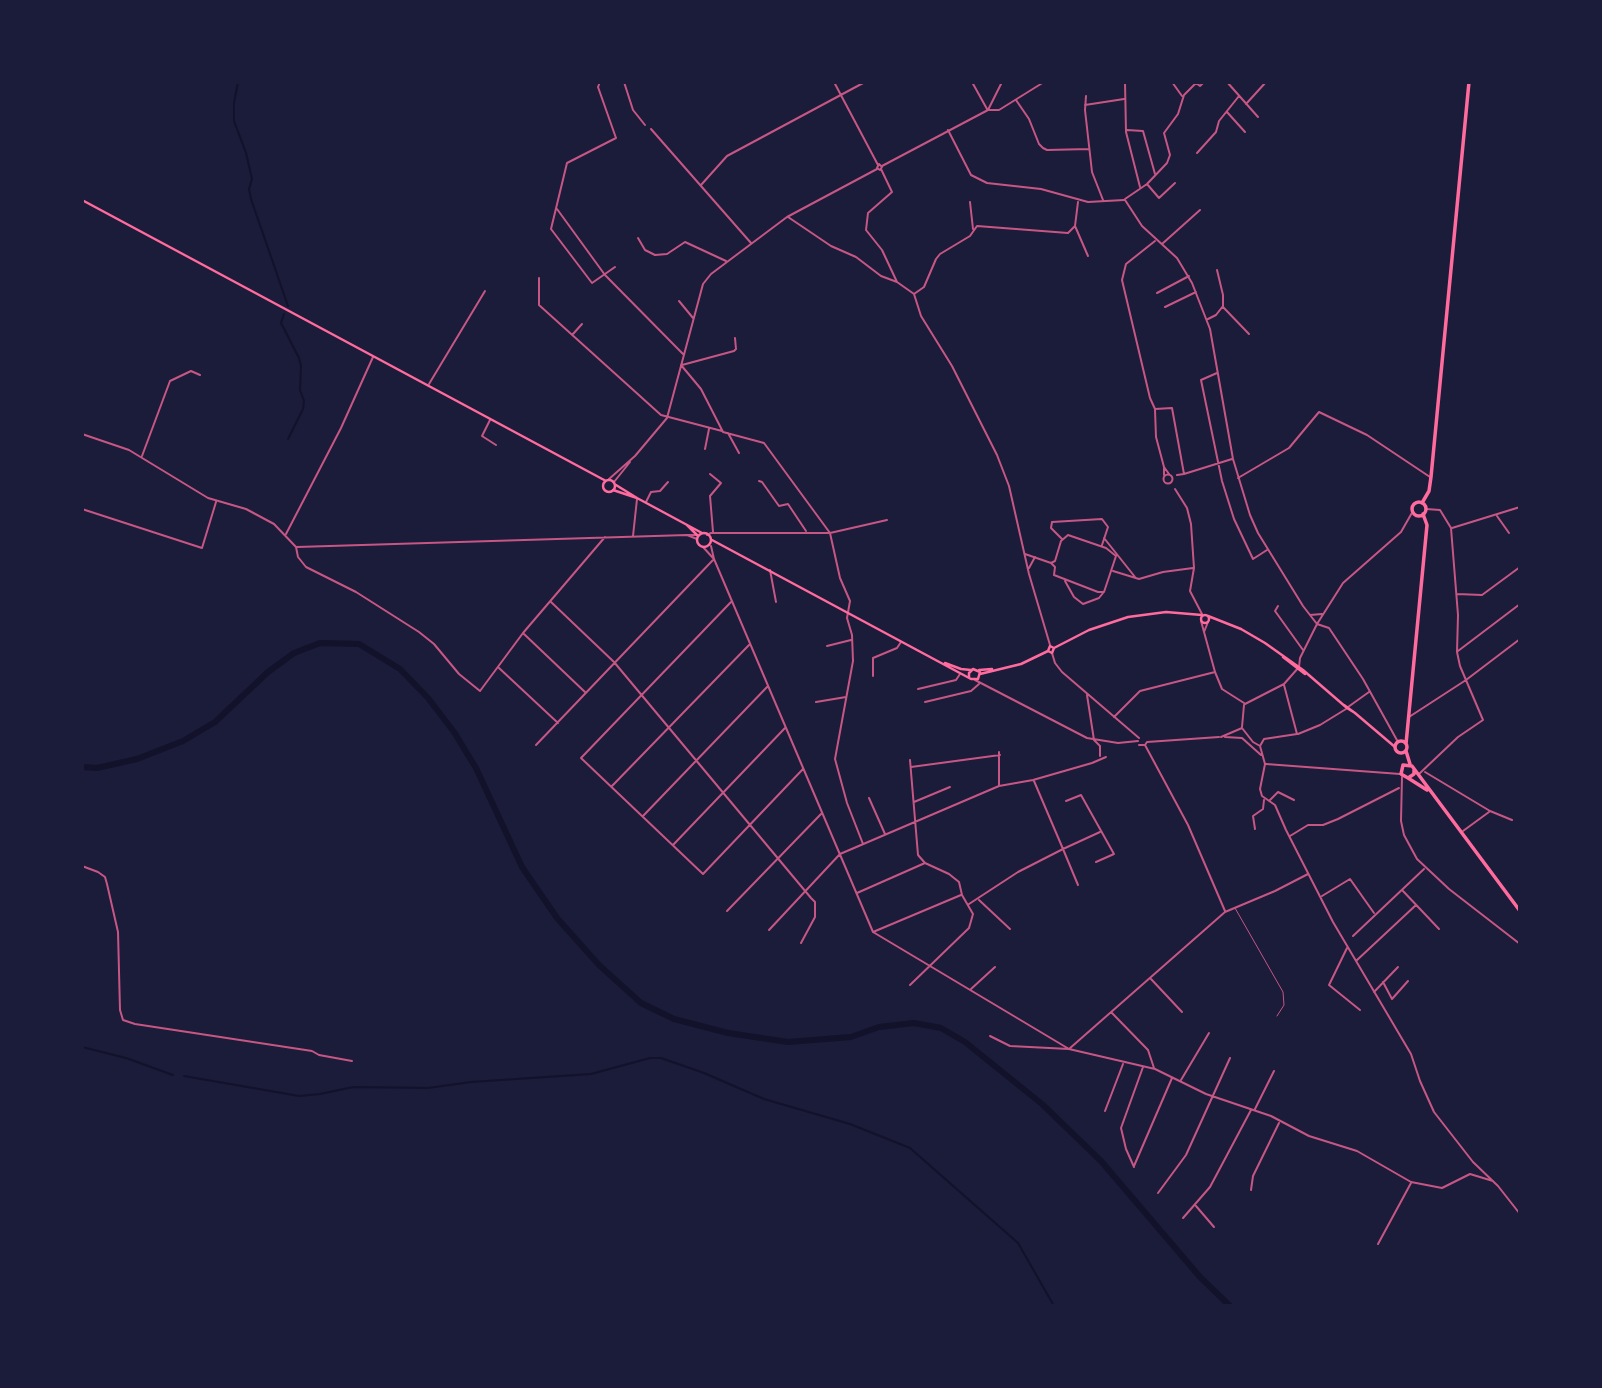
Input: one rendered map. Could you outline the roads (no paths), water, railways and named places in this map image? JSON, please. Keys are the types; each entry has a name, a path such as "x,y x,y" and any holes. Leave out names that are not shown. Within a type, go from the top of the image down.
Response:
{"main road":[{"path":"1422,503 1429,491 1431,477 1469,82"},
{"path":"82,200 589,473 615,483 637,498 707,535 711,543"},
{"path":"606,481 606,491 613,490 637,498"},
{"path":"613,490 615,483"},
{"path":"1416,503 1422,503 1426,509 1423,514 1417,515 1413,511 1416,503"},
{"path":"1423,514 1427,525 1406,751 1414,770 1520,911"},
{"path":"684,523 697,534 697,540 703,547 711,543 722,544 975,680 980,674 1021,664 1050,652 1052,647 1121,618 1157,612 1202,615 1208,620"},
{"path":"697,534 702,533"},
{"path":"1192,614 1201,621 1217,621 1241,629 1275,650 1397,745 1402,754 1406,751"},
{"path":"1201,621 1202,615"},
{"path":"942,662 980,674"},
{"path":"969,677 971,670"},
{"path":"1397,745 1407,733"},
{"path":"1397,745 1406,744"},
{"path":"1397,745 1402,775 1432,794"},
{"path":"1401,767 1410,764"},
{"path":"1408,778 1414,774 1414,770"}],"street":[{"path":"600,82 598,88 617,138 567,163 552,231 592,283 615,267"},
{"path":"624,82 633,110 645,125"},
{"path":"834,82 892,192 868,213 866,228 882,250 897,282"},
{"path":"701,185 727,156 864,82"},
{"path":"972,82 988,110"},
{"path":"988,110 1002,82"},
{"path":"615,483 667,418 703,284 728,261 787,217 948,130 988,110 999,110 1044,82"},
{"path":"1125,82 1126,130 1140,188"},
{"path":"1172,82 1183,97"},
{"path":"948,130 971,175 992,185 1041,189 1078,201 1125,200 1147,184 1169,160 1164,132 1178,114 1183,97 1196,82 1200,86 1204,82"},
{"path":"1227,82 1258,117"},
{"path":"1246,104 1266,82"},
{"path":"1086,96 1092,172 1104,201"},
{"path":"1198,153 1216,132 1219,121 1239,96"},
{"path":"1086,105 1125,99"},
{"path":"1016,100 1029,119 1039,144 1047,150 1090,149"},
{"path":"1226,112 1245,132"},
{"path":"651,129 751,243"},
{"path":"1126,130 1143,131 1156,175"},
{"path":"1147,184 1159,198 1175,183"},
{"path":"1125,200 1132,214 1177,258 1196,292 1207,320 1238,478 1250,515 1267,550 1317,624 1329,628 1370,692 1397,745"},
{"path":"1078,201 1075,226 1088,256"},
{"path":"914,294 924,287 940,254 970,236 973,229 970,202"},
{"path":"556,209 604,275 684,355"},
{"path":"1161,245 1200,210"},
{"path":"787,217 914,294 921,316 952,366 1004,471 1024,554 1052,647"},
{"path":"973,229 981,225 1068,233 1075,226"},
{"path":"638,238 645,250 655,255 667,254 685,242 728,261"},
{"path":"1156,240 1126,264 1122,275 1154,409 1164,481 1175,489 1187,508 1191,524 1194,568 1190,591 1202,615"},
{"path":"1207,320 1216,315 1223,306 1217,270"},
{"path":"1157,293 1189,276"},
{"path":"539,278 539,305 661,415 764,443 830,533 840,578 850,601 847,618 853,661 835,758 847,803 863,844"},
{"path":"428,385 485,291"},
{"path":"1165,307 1196,292"},
{"path":"679,301 694,319"},
{"path":"1223,306 1249,334"},
{"path":"572,335 582,324"},
{"path":"681,365 734,351 735,338"},
{"path":"285,535 341,428 374,356"},
{"path":"681,365 701,389 723,432"},
{"path":"141,457 148,446 170,381 191,371 201,374"},
{"path":"1218,373 1201,380 1217,464 1234,519 1254,559 1267,550"},
{"path":"1154,409 1172,408 1184,474"},
{"path":"1238,478 1289,448 1318,412 1367,435 1431,477"},
{"path":"490,419 482,436 496,445"},
{"path":"705,449 710,428"},
{"path":"728,433 739,453"},
{"path":"82,434 141,457 216,502 234,505 266,519 296,547 298,557 306,567 356,593 434,644 452,667 480,691 523,633 605,537"},
{"path":"606,481 635,456"},
{"path":"1165,476 1184,474 1233,459"},
{"path":"1164,467 1175,489"},
{"path":"710,474 721,483 710,496 711,529 714,533 711,543 713,559 872,930 1069,1049"},
{"path":"1169,484 1178,475"},
{"path":"759,481 779,506 788,504 806,532"},
{"path":"646,503 651,492 660,491 668,482"},
{"path":"633,537 637,498"},
{"path":"82,509 202,548 216,502"},
{"path":"1451,528 1520,507"},
{"path":"1419,775 1458,737 1483,720 1457,652 1451,528 1440,510 1426,509"},
{"path":"1245,704 1284,684 1297,665 1317,624 1348,577 1401,531 1413,511"},
{"path":"1496,515 1509,533"},
{"path":"1062,539 1051,528 1052,522 1102,519 1108,527 1102,546"},
{"path":"707,535 830,533 887,520"},
{"path":"296,547 697,534"},
{"path":"1104,592 1054,575 1062,539 1068,535 1102,546 1117,557 1136,578"},
{"path":"687,536 697,540"},
{"path":"1065,580 1074,597 1083,604 1099,598 1104,592 1117,557 1104,538"},
{"path":"703,547 713,559"},
{"path":"1024,554 1035,556 1055,567"},
{"path":"1028,568 1035,556"},
{"path":"536,745 713,559"},
{"path":"1051,563 1055,561"},
{"path":"1456,593 1482,594 1520,567"},
{"path":"1111,571 1136,578 1194,568"},
{"path":"770,570 776,602"},
{"path":"550,601 614,662 815,902 815,917 801,943"},
{"path":"731,601 581,758 703,874 752,826 803,769"},
{"path":"1457,652 1520,604"},
{"path":"1278,606 1275,611 1304,651"},
{"path":"1192,614 1198,608"},
{"path":"1310,615 1323,614"},
{"path":"1204,633 1208,620"},
{"path":"1201,621 1215,672 1224,690 1245,704"},
{"path":"523,633 587,694"},
{"path":"1408,718 1466,680 1520,639"},
{"path":"827,646 852,640"},
{"path":"873,676 873,658 897,648 901,640"},
{"path":"611,787 750,644"},
{"path":"1050,652 1058,667 1146,744 1188,825 1225,912"},
{"path":"498,667 558,723"},
{"path":"1114,717 1140,691 1215,672"},
{"path":"918,689 956,680 960,673"},
{"path":"980,674 981,683"},
{"path":"975,680 1076,734 1118,743 1141,739"},
{"path":"925,702 971,691 981,683"},
{"path":"1284,684 1297,734"},
{"path":"642,817 768,685"},
{"path":"1260,747 1264,739 1297,734 1320,725 1370,692"},
{"path":"1087,694 1094,740 1100,746 1100,757"},
{"path":"816,702 847,696"},
{"path":"1245,704 1242,728 1260,747 1265,764 1260,789 1264,799 1263,809 1253,816 1255,829"},
{"path":"673,845 786,727"},
{"path":"1221,737 1242,728"},
{"path":"1141,739 1139,745 1221,737 1242,738 1251,743 1263,758"},
{"path":"910,768 1000,753 999,786"},
{"path":"769,930 840,854 999,786 1033,780 1106,757"},
{"path":"910,760 917,849 921,860 958,882 973,914 970,928 910,985"},
{"path":"1265,764 1402,775 1400,807 1403,832 1410,849 1424,869 1520,944"},
{"path":"1424,771 1490,811 1512,820"},
{"path":"1033,780 1078,885"},
{"path":"913,802 950,787"},
{"path":"1290,837 1302,828 1323,825 1338,819 1401,788"},
{"path":"1270,801 1278,792 1294,800"},
{"path":"1066,801 1081,794 1114,854 1096,862"},
{"path":"869,798 885,835"},
{"path":"1264,799 1275,805 1347,948 1411,1054 1420,1082 1437,1116 1520,1214"},
{"path":"1461,833 1490,811"},
{"path":"727,911 822,813"},
{"path":"968,904 1018,872 1101,831"},
{"path":"856,894 925,863"},
{"path":"82,866 98,872 107,884 118,932 120,1010 123,1020 300,1049 352,1061"},
{"path":"1353,936 1424,869"},
{"path":"1069,1049 1225,912 1275,891 1308,873"},
{"path":"1321,897 1350,879 1375,914"},
{"path":"1402,891 1439,929"},
{"path":"872,930 962,895"},
{"path":"978,900 1010,929"},
{"path":"1356,962 1416,905"},
{"path":"1347,948 1329,985 1360,1010"},
{"path":"971,990 995,967"},
{"path":"1374,992 1398,967"},
{"path":"1150,978 1182,1012"},
{"path":"1384,982 1392,999 1408,981"},
{"path":"1111,1012 1148,1050 1155,1069"},
{"path":"1181,1081 1209,1033"},
{"path":"990,1036 1010,1046 1069,1049 1155,1069 1211,1096 1270,1116 1309,1136 1357,1151 1411,1182 1442,1188 1472,1174 1476,1165"},
{"path":"1158,1193 1186,1155 1230,1058"},
{"path":"1105,1111 1124,1063"},
{"path":"1143,1067 1121,1128 1134,1167 1173,1077"},
{"path":"1183,1218 1196,1205 1220,1170 1274,1072"},
{"path":"1251,1190 1253,1176 1280,1123"},
{"path":"1472,1174 1493,1181"},
{"path":"1378,1244 1411,1182"},
{"path":"1196,1205 1214,1227"}],"lane":[{"path":"1235,908 1283,992 1284,1005 1277,1016"}],"waterway":[{"path":"238,82 234,121 252,179 249,189 251,199 288,306"},
{"path":"284,314 281,323 299,358 300,390 304,401 303,409 288,439"},
{"path":"82,767 97,768 137,759 183,741 215,722 268,672 294,653 320,643 359,644 400,669 428,698 454,732 476,768 522,867 557,918 599,965 641,1003 674,1019 728,1033 788,1042 851,1037 879,1027 914,1023 941,1028 965,1042 1042,1104 1101,1161 1200,1277 1230,1306"},
{"path":"82,1047 126,1058 173,1075"},
{"path":"184,1076 299,1096 353,1087 428,1088 471,1082 591,1074 650,1058 661,1058 764,1099 850,1124 910,1148 1018,1243 1054,1306"}]}
